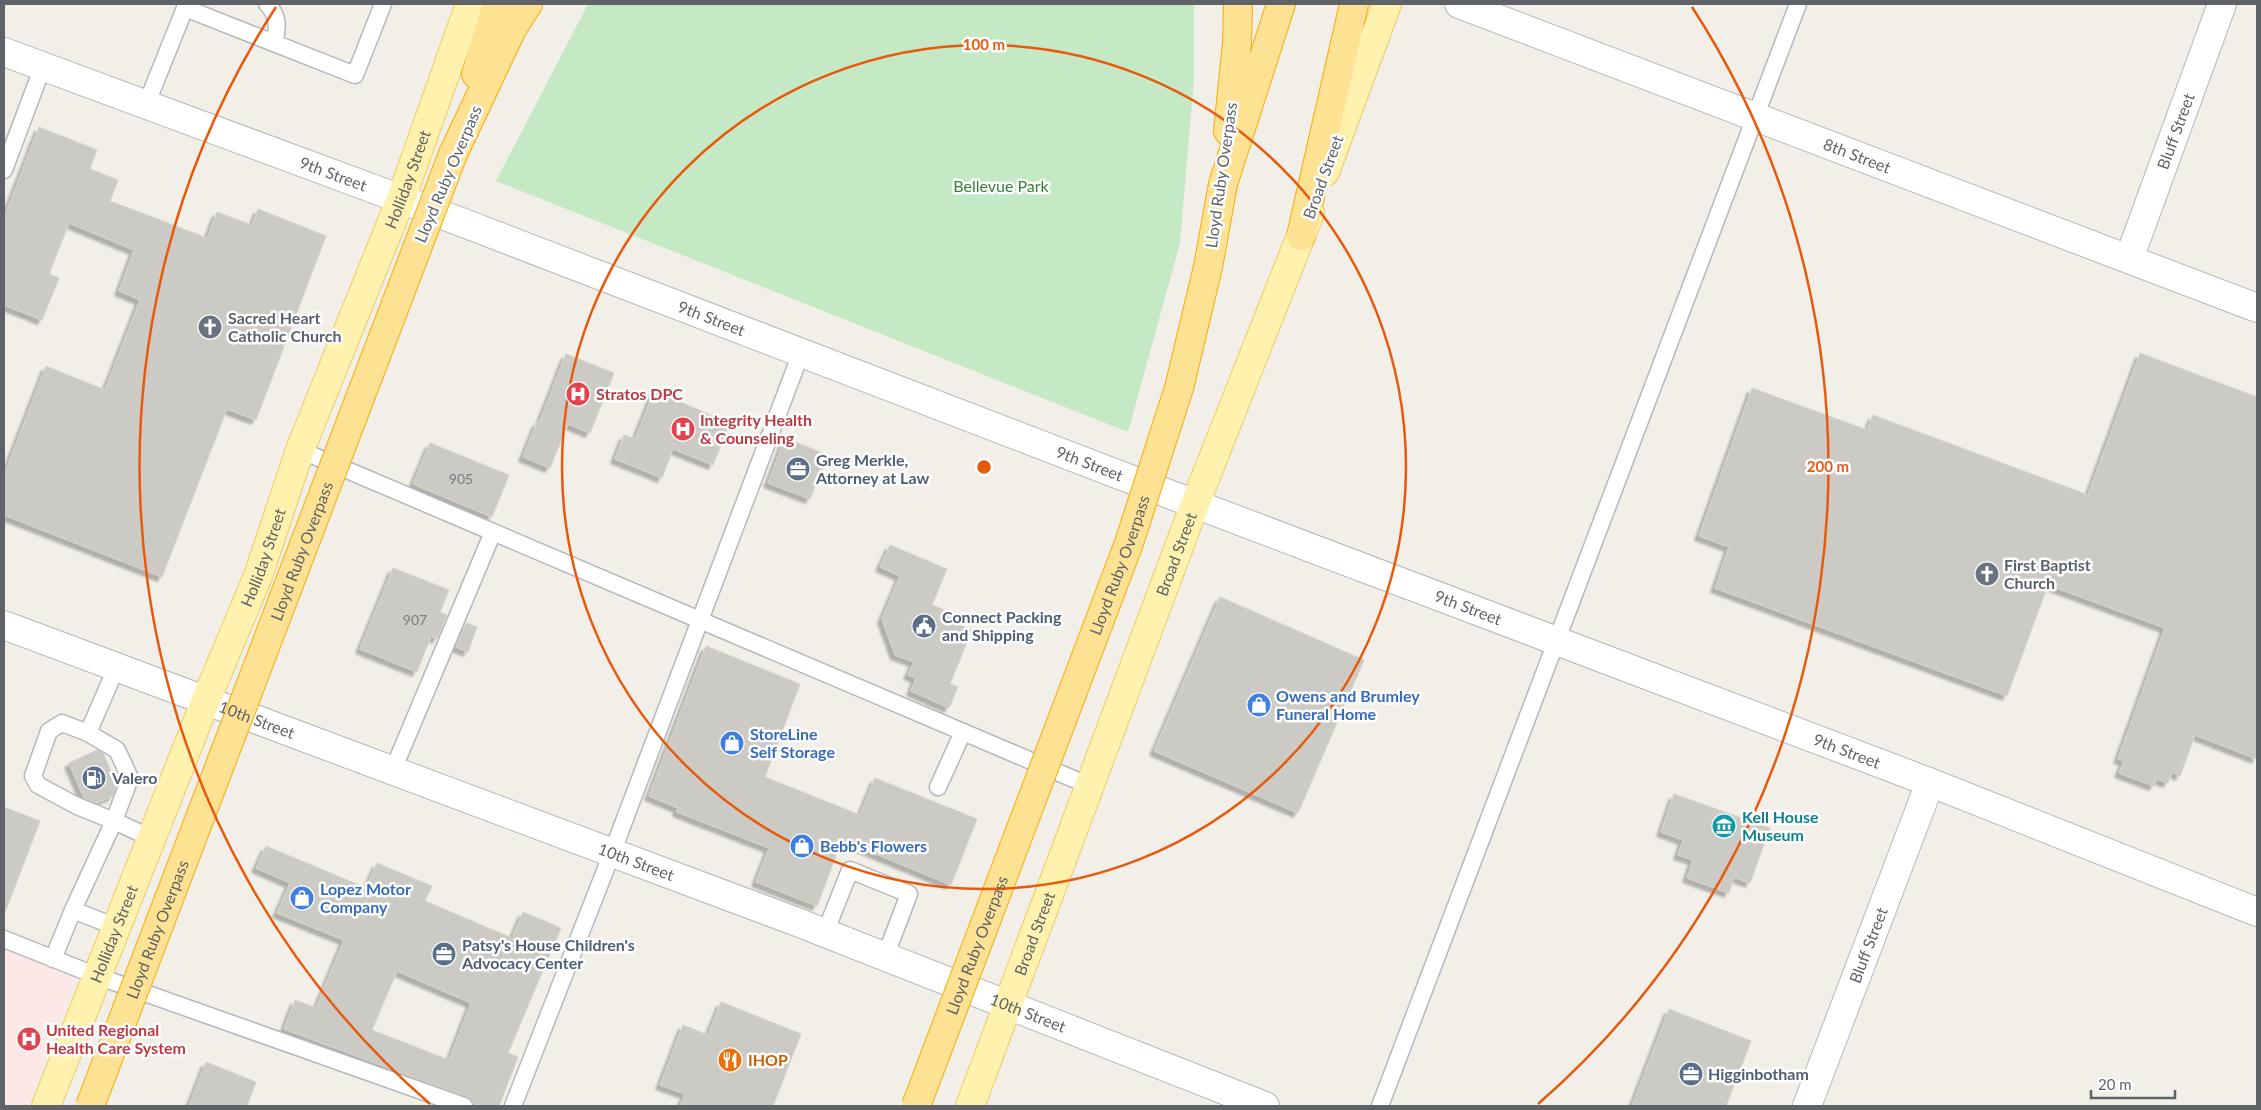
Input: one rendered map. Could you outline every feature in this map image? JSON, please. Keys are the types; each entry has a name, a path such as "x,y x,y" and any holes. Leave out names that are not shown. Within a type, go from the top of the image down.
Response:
{"highway":[{"path":"453,154 497,4"},
{"name":"Lloyd Ruby Overpass","path":"90,1106 453,154 512,29 528,4"},
{"name":"Lloyd Ruby Overpass","path":"916,1106 1132,534 1180,388 1208,267 1223,184 1237,43 1238,4"},
{"path":"1223,184 1281,4"},
{"path":"1301,236 1354,4"}],"main road":[{"name":"Holliday Street","path":"46,1106 206,700 258,576 300,450 401,200 470,4"},
{"name":"Broad Street","path":"970,1106 1195,504 1301,236 1387,4"}],"street":[{"name":"8th Street","path":"1459,4 2257,308"},
{"name":"Bluff Street","path":"2129,259 2222,4"},
{"name":"9th Street","path":"4,52 401,200 1929,782 2257,912"},
{"name":"10th Street","path":"4,625 824,933 1265,1106"},
{"name":"Bluff Street","path":"1807,1106 1929,782"}],"lane":[{"path":"267,4 275,11 278,26 274,43"},
{"path":"146,105 186,6 356,75 383,4"},
{"path":"1380,1106 1798,4"},
{"path":"4,170 43,66"},
{"path":"513,1106 612,853 801,353"},
{"path":"300,450 1090,786"},
{"path":"393,770 493,532"},
{"path":"88,733 117,666"},
{"path":"53,959 73,910 114,821 130,778 117,750 88,733 62,723 49,731 33,776 38,785 76,806 114,821 151,838"},
{"path":"938,787 963,732"},
{"path":"824,933 850,870 909,894 885,957"},
{"path":"73,910 116,927"},
{"path":"4,939 97,976 464,1106"}],"shaded area":[{"name":"United Regional Health Care System","path":"4,941 79,971 28,1106 4,1106"}],"green space":[{"name":"Bellevue Park","path":"588,4 1194,4 1194,78 1180,243 1128,432 496,181"}],"building":[{"path":"39,127 97,150 90,169 118,180 110,201 207,238 217,212 252,225 258,209 326,236 256,420 227,409 162,577 4,515 4,475 46,366 105,390 140,300 119,291 134,250 69,223 49,274 59,278 42,320 4,305 4,218"},
{"name":"First Baptist Church","path":"2140,353 2257,397 2257,759 2195,735 2180,776 2172,772 2168,783 2157,779 2154,786 2119,773 2124,761 2118,759 2165,628 2048,585 2007,696 1715,588 1729,547 1699,536 1752,388 1867,430 1873,415 2088,495"},
{"name":"Stratos DPC","path":"566,354 614,373 590,433 568,424 550,468 523,457 537,422 539,423"},
{"name":"Integrity Health & Counseling","path":"654,391 730,423 713,465 673,449 662,478 615,459 624,435 635,439"},
{"name":"Greg Merkle, Attorney at Law","path":"785,438 828,455 810,499 768,483"},
{"path":"430,443 509,475 492,517 413,484"},
{"name":"Connect Packing and Shipping","path":"890,545 947,569 932,605 956,615 953,622 972,630 950,684 958,687 949,708 911,691 916,678 908,675 914,662 895,655 882,619 900,576 880,567"},
{"path":"393,568 449,590 440,612 447,615 437,639 431,636 417,672 360,649"},
{"name":"Owens and Brumley Funeral Home","path":"1220,597 1364,660 1298,813 1154,751"},
{"path":"466,623 477,627 468,652 456,647"},
{"path":"706,646 800,684 765,777 860,815 875,778 977,819 951,885 842,840 817,906 756,882 769,848 677,812 678,808 649,796"},
{"name":"Valero","path":"97,750 103,753 117,785 113,796 96,803 84,798 69,763"},
{"path":"1674,794 1770,828 1750,883 1734,877 1729,893 1687,878 1693,860 1678,855 1683,840 1661,832"},
{"path":"4,807 40,821 6,910 4,910"},
{"path":"266,846 366,888 377,863 432,886 425,901 512,938 523,912 561,928 508,1053 518,1057 499,1106 481,1106 473,1103 467,1097 284,1029 295,1000 316,1008 344,940 277,913 290,883 256,868","holes":["397,971 471,1003 449,1060 372,1030"]},
{"name":"IHOP","path":"721,1002 801,1034 773,1106 680,1106 685,1094 660,1085 683,1025 708,1035"},
{"name":"Higginbotham","path":"1669,1009 1751,1041 1726,1106 1632,1106"},
{"path":"206,1062 256,1082 247,1106 189,1106"}],"place":[{"name":"Sacred Heart Catholic Church","path":"210,327"},
{"name":"Stratos DPC","path":"578,394"},
{"name":"Integrity Health & Counseling","path":"683,429"},
{"name":"Greg Merkle, Attorney at Law","path":"798,469"},
{"name":"First Baptist Church","path":"1987,574"},
{"name":"Connect Packing and Shipping","path":"924,626"},
{"name":"Owens and Brumley Funeral Home","path":"1259,705"},
{"name":"StoreLine Self Storage","path":"732,743"},
{"name":"Valero","path":"94,778"},
{"name":"Kell House Museum","path":"1724,826"},
{"name":"Bebb's Flowers","path":"802,846"},
{"name":"Lopez Motor Company","path":"302,898"},
{"name":"Patsy's House Children's Advocacy Center","path":"444,954"},
{"name":"United Regional Health Care System","path":"29,1039"},
{"name":"IHOP","path":"730,1060"},
{"name":"Higginbotham","path":"1691,1074"}]}
